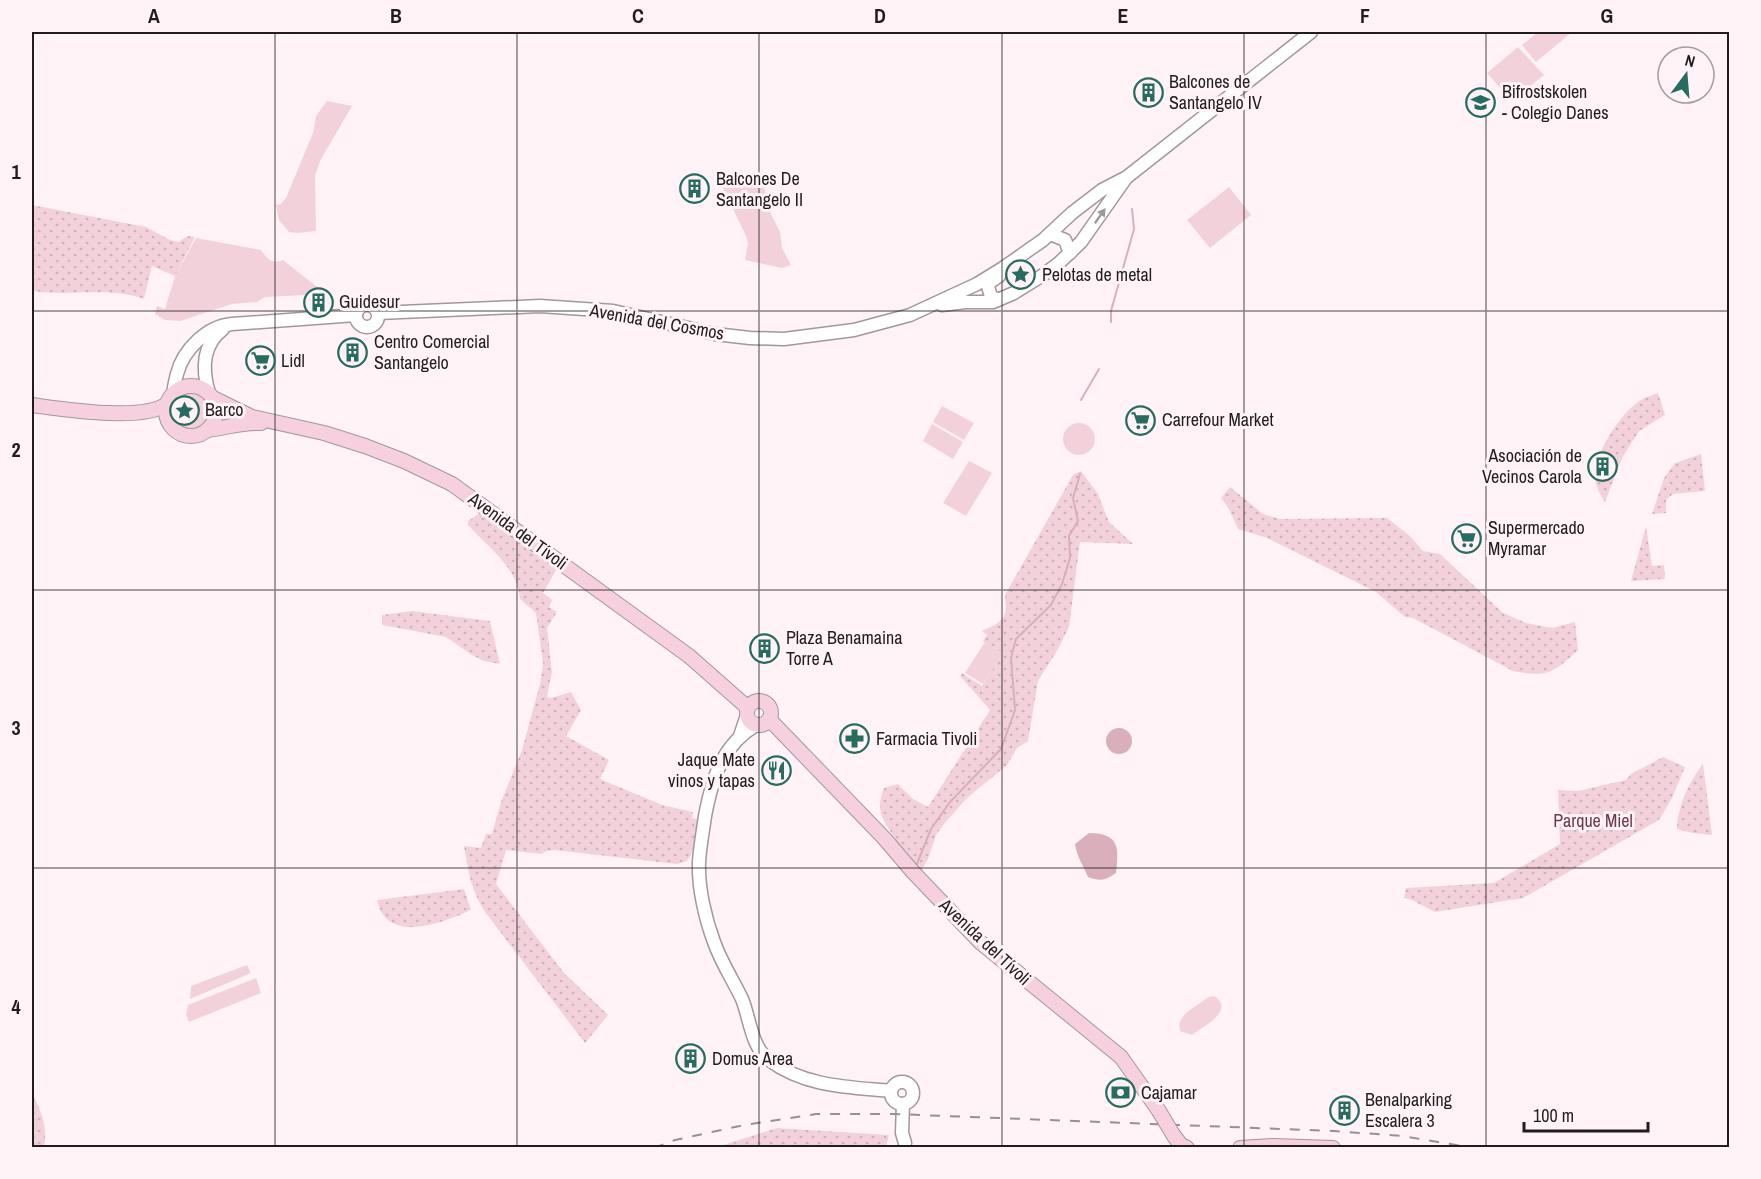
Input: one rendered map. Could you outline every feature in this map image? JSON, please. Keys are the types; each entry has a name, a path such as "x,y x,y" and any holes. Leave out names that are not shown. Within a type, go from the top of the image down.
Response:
{"main road":[{"path":"32,405 130,414 170,425 186,435 196,435 207,430 216,413 211,396 203,389 191,386 184,387 160,409 130,414"},
{"name":"Avenida del Tívoli","path":"211,396 241,413 324,433 365,446 404,461 452,484 689,656 756,716 783,735 825,775 980,942 1121,1057 1174,1136 1186,1147"},
{"path":"170,399 166,415 170,425"},
{"name":"Avenida del Tívoli","path":"207,430 233,424 277,423"},
{"path":"1240,1148 1333,1148"}],"street":[{"name":"Avenida del Cosmos","path":"241,324 356,315 357,310 364,305 372,305 378,313 540,306 578,308 613,311 715,334 784,339 854,330 886,322 931,306 1003,268 1053,235 1102,190 1127,177 1311,32"},
{"name":"Avenida del Cosmos","path":"931,306 965,302 985,303 1014,294 1043,275 1081,242 1127,177"},
{"path":"998,299 989,294 990,282 1053,235 1065,240 1070,252"},
{"path":"170,399 177,373 191,348 216,327 225,324 241,324"},
{"path":"211,396 204,366 208,346 222,330 241,324"},
{"path":"756,716 724,755 716,770 710,790 699,871 713,941 741,998 760,1050 768,1060 816,1083 891,1091"},
{"path":"891,1091 898,1082 909,1084 913,1090 912,1098 903,1104"},
{"path":"891,1091 894,1100 903,1104"},
{"path":"902,1143 903,1104"}],"green space":[{"path":"1538,32 1571,33 1536,62 1522,45"},
{"path":"1518,47 1544,75 1512,101 1487,73"},
{"path":"327,101 352,106 320,161 315,176 316,231 289,232 279,220 276,205 281,204 286,198 313,133 316,116"},
{"path":"718,178 764,187 771,214 780,232 782,248 791,265 782,268 745,260 748,244 746,236"},
{"path":"1229,187 1251,215 1210,248 1187,220"},
{"path":"32,205 146,227 178,242 188,236 195,237 175,276 152,266 144,299 117,293 33,291"},
{"path":"196,238 261,250 270,260 276,262 283,260 326,294 265,297 257,302 232,304 180,321 165,320 155,314 157,306 165,309 175,276"},
{"path":"191,393 204,398 209,411 204,424 191,429 178,424 173,411 178,398"},
{"path":"1658,393 1665,415 1639,431 1622,458 1605,502 1597,487 1595,476 1596,466 1605,443 1627,411 1644,398"},
{"path":"942,406 974,423 964,440 933,422"},
{"path":"1079,423 1090,428 1095,439 1090,450 1079,455 1068,450 1063,439 1068,428"},
{"path":"932,424 963,442 953,459 923,441"},
{"path":"1701,454 1705,491 1673,494 1666,500 1666,513 1652,514 1664,478 1675,463"},
{"path":"969,461 992,473 966,516 943,503"},
{"path":"1081,471 1098,494 1109,522 1133,544 1080,542 1069,627 1038,681 1028,741 1017,748 1007,765 967,798 944,824 936,835 928,859 921,871 903,851 883,819 880,803 884,788 898,784 913,799 928,807 990,710 960,676 962,673 982,686 1003,653 983,641 987,635 982,631 1003,617 1006,608 1006,593 1073,475"},
{"path":"1230,487 1263,514 1280,519 1387,518 1410,536 1423,551 1440,554 1503,613 1526,623 1552,628 1575,622 1578,650 1556,669 1549,672 1534,674 1513,671 1413,618 1405,617 1376,592 1267,538 1238,529 1228,507 1221,498"},
{"path":"483,511 559,565 543,593 552,600 549,607 557,612 547,628 552,672 547,697 571,692 581,710 566,736 609,760 600,779 662,805 693,812 692,818 700,820 691,855 687,861 677,864 554,850 541,854 506,850 496,884 564,973 608,1015 585,1043 485,912 473,888 467,865 464,846 481,848 486,834 492,834 501,802 522,750 540,684 543,664 536,613 520,599 514,577 508,568 468,525 468,521"},
{"path":"1646,526 1652,566 1664,565 1665,579 1631,581"},
{"path":"412,611 490,621 500,664 484,661 472,655 446,637 382,625 382,615"},
{"path":"985,642 1003,653 983,684 965,673"},
{"name":"Parque Miel","path":"1663,757 1685,767 1672,798 1659,820 1523,898 1435,912 1404,898 1406,888 1494,883 1560,844 1558,790 1578,791 1626,780 1631,774"},
{"path":"1703,764 1712,835 1677,829 1679,812 1685,794"},
{"path":"464,889 471,910 446,920 417,927 392,922 382,914 377,900"},
{"path":"247,965 251,973 190,999 191,986"},
{"path":"256,978 261,993 189,1022 186,1015 188,1005"},
{"path":"1214,996 1220,1001 1222,1007 1216,1017 1192,1035 1180,1031 1179,1025 1184,1016 1193,1007"},
{"path":"32,1093 43,1119 44,1147 32,1147"},
{"path":"777,1128 889,1135 886,1147 717,1147"}],"shaded area":[{"path":"1119,728 1128,732 1132,741 1128,750 1119,754 1110,750 1106,741 1110,732"},
{"path":"1089,833 1107,836 1115,844 1116,873 1106,879 1088,877 1077,853 1075,844"}],"waterway":[{"path":"1111,322 1111,311 1134,229 1132,209"},
{"path":"1081,400 1099,369"},
{"path":"916,866 931,829 950,802 1001,749 1015,710 1011,658 1016,639 1051,605 1062,584 1070,558 1069,536 1078,521 1073,498 1080,474"}],"railway":[{"path":"654,1148 675,1140 744,1125 816,1114 894,1114 1334,1131 1402,1136 1474,1148"}],"place":[{"name":"Balcones de Santangelo IV","path":"1148,92"},
{"name":"Bifrostskolen - Colegio Danes","path":"1481,102"},
{"name":"Balcones De Santangelo II","path":"695,189"},
{"name":"Pelotas de metal","path":"1021,275"},
{"name":"Guidesur","path":"318,302"},
{"name":"Centro Comercial Santangelo","path":"353,352"},
{"name":"Lidl","path":"260,361"},
{"name":"Barco","path":"184,410"},
{"name":"Carrefour Market","path":"1141,420"},
{"name":"Asociación de Vecinos Carola","path":"1603,466"},
{"name":"Supermercado Myramar","path":"1467,538"},
{"name":"Plaza Benamaina Torre A","path":"765,648"},
{"name":"Farmacia Tivoli","path":"855,739"},
{"name":"Jaque Mate vinos y tapas","path":"776,770"},
{"name":"Domus Area","path":"691,1059"},
{"name":"Cajamar","path":"1120,1093"},
{"name":"Benalparking Escalera 3","path":"1344,1110"}]}
